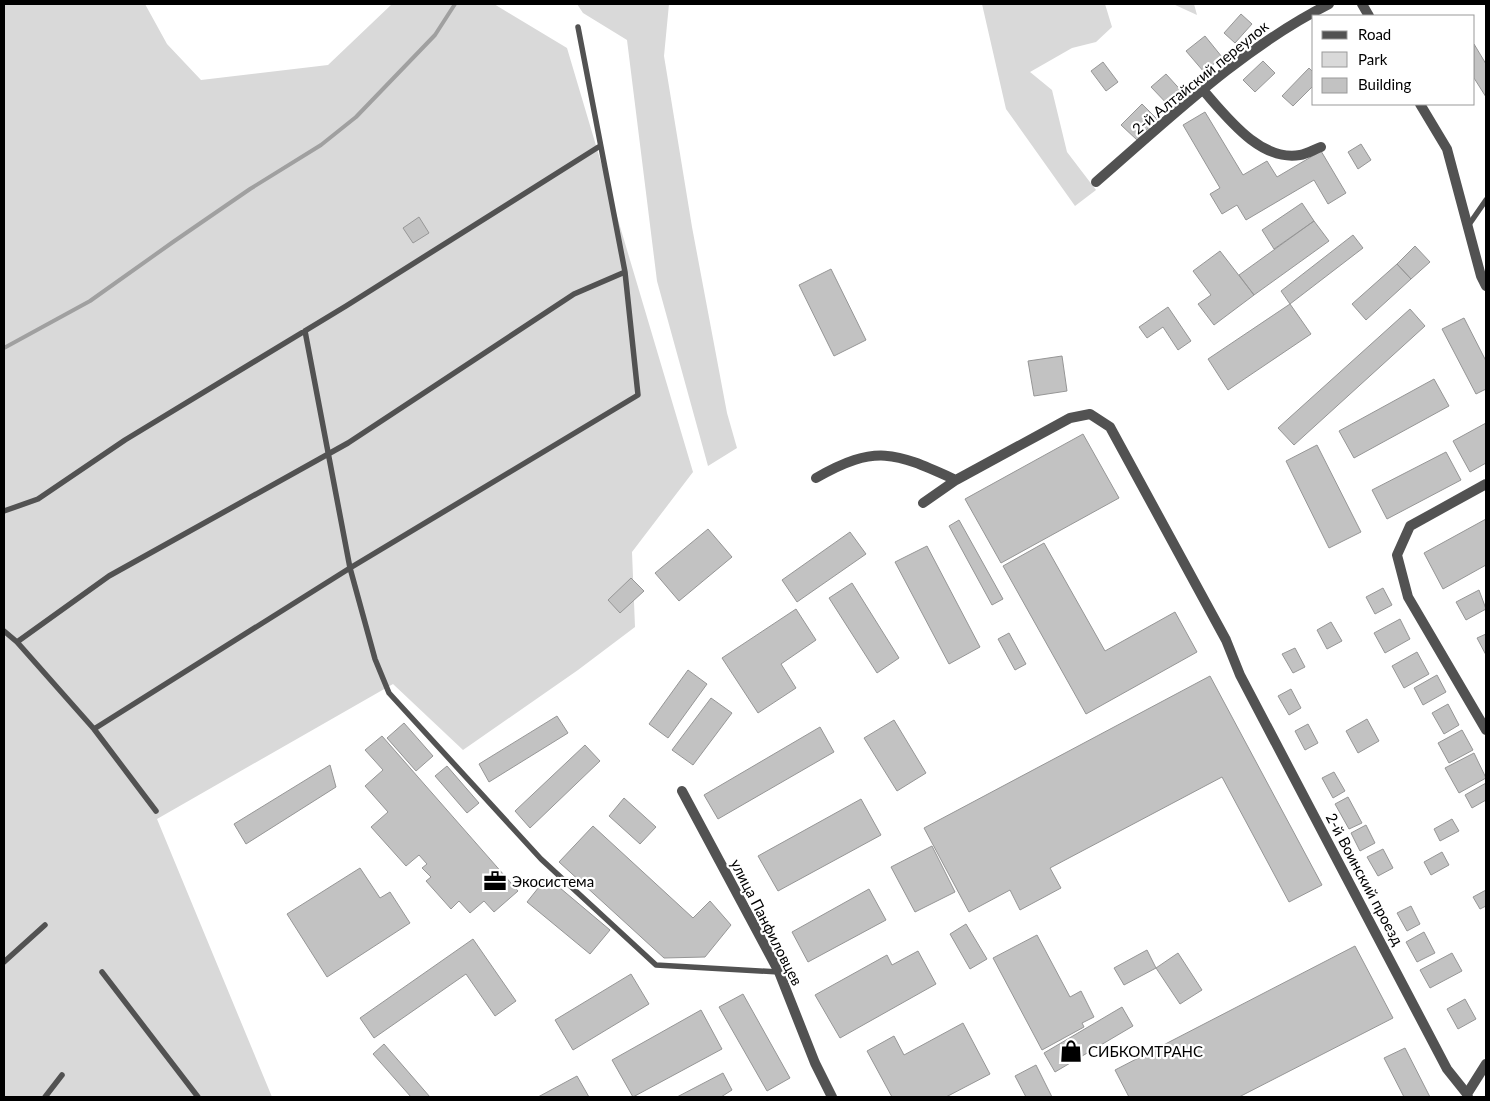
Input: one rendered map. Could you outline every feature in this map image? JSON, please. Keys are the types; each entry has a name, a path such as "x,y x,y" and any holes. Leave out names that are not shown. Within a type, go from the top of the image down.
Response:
{"street":[{"name":"2-й Алтайский переулок","path":"1096,182 1203,90 1296,21 1329,4"},
{"path":"1362,4 1368,15"},
{"path":"1203,90 1236,127 1261,146 1276,153 1299,156 1321,147"},
{"path":"1421,105 1447,149 1481,276 1486,286"},
{"name":"2-й Воинский проезд","path":"923,503 956,480 1070,418 1090,414 1110,427 1221,631 1240,675 1447,1068 1468,1096"},
{"path":"816,478 836,467 868,456 883,455 914,461 956,480"},
{"path":"1486,484 1410,526 1397,555 1408,597 1486,730"},
{"name":"улица Панфиловцев","path":"682,791 779,972 815,1063 832,1097"},
{"path":"1468,1096 1486,1064"}],"lane":[{"path":"94,729 350,568 638,395 625,272 578,27"},
{"path":"4,511 38,499 125,440 305,331 600,146"},
{"path":"1468,226 1486,200"},
{"path":"17,642 109,576 328,454 574,294 625,272"},
{"path":"305,331 350,568 374,659 389,693 541,858 656,965 779,972"},
{"path":"4,631 17,642 94,729 156,811"},
{"path":"4,962 45,925"},
{"path":"102,972 198,1097"},
{"path":"45,1097 62,1075"}],"green space":[{"path":"4,4 145,4 167,44 201,80 328,65 392,4 494,4 567,48 693,472 632,552 635,627 578,670 463,750 393,684 157,819 272,1097 4,1097"},
{"path":"577,4 669,4 664,56 692,227 727,413 737,448 708,466 657,281 627,40 583,13"},
{"path":"982,4 1105,4 1112,27 1096,42 1072,48 1030,72 1052,90 1067,152 1096,190 1075,206 1006,109"},
{"path":"1173,4 1194,4 1197,15"}],"building":[{"path":"1241,14 1252,24 1235,43 1224,33"},
{"path":"1205,36 1222,57 1204,72 1186,51"},
{"path":"1475,46 1486,64 1486,97 1475,80"},
{"path":"1263,61 1275,73 1255,92 1243,80"},
{"path":"1103,62 1118,82 1106,91 1091,71"},
{"path":"1309,68 1312,71 1312,87 1293,106 1282,96"},
{"path":"1166,74 1186,96 1172,109 1151,87"},
{"path":"1142,104 1157,119 1137,140 1121,125"},
{"path":"1205,112 1243,175 1267,161 1277,177 1321,151 1346,193 1328,204 1314,180 1246,220 1237,205 1222,214 1210,194 1220,188 1183,125"},
{"path":"1361,144 1371,160 1358,169 1348,152"},
{"path":"1302,203 1314,221 1274,249 1262,230"},
{"path":"419,217 429,233 413,243 403,228"},
{"path":"1314,221 1329,241 1254,295 1239,275"},
{"path":"1353,235 1363,248 1290,304 1281,291"},
{"path":"1415,246 1430,262 1411,279 1397,264"},
{"path":"1220,251 1254,295 1214,325 1198,304 1211,295 1193,271"},
{"path":"1397,264 1411,279 1366,320 1352,304"},
{"path":"831,269 866,340 834,356 799,285"},
{"path":"1290,304 1311,334 1228,390 1208,359"},
{"path":"1168,307 1191,341 1178,350 1163,327 1147,338 1139,327"},
{"path":"1410,309 1425,326 1294,445 1278,428"},
{"path":"1464,318 1486,361 1486,389 1476,394 1442,329"},
{"path":"1062,356 1067,391 1034,396 1028,361"},
{"path":"1434,379 1449,406 1354,458 1339,431"},
{"path":"1486,423 1486,463 1470,472 1453,441"},
{"path":"1083,434 1119,498 1001,563 965,499"},
{"path":"1317,445 1361,532 1329,548 1286,461"},
{"path":"1446,452 1461,480 1387,519 1372,490"},
{"path":"1486,519 1486,565 1443,589 1424,553"},
{"path":"959,520 1003,599 992,605 949,526"},
{"path":"708,529 732,557 679,601 655,573"},
{"path":"850,532 866,554 797,602 782,580"},
{"path":"1044,543 1105,651 1175,612 1197,652 1086,714 1003,566"},
{"path":"927,546 980,647 949,664 895,562"},
{"path":"631,578 644,591 620,613 608,600"},
{"path":"852,583 899,658 877,673 829,598"},
{"path":"1383,588 1392,605 1375,614 1366,597"},
{"path":"1479,590 1486,609 1466,620 1456,602"},
{"path":"796,609 816,640 781,664 796,688 758,713 722,658"},
{"path":"1400,619 1410,639 1385,653 1374,633"},
{"path":"1331,622 1342,641 1327,649 1317,630"},
{"path":"1009,633 1026,664 1015,670 998,639"},
{"path":"1486,634 1486,655 1477,638"},
{"path":"1295,648 1305,667 1293,673 1282,654"},
{"path":"1417,652 1429,674 1404,688 1392,666"},
{"path":"688,670 707,684 668,738 649,724"},
{"path":"1437,675 1446,692 1423,705 1414,688"},
{"path":"1210,676 1322,885 1289,902 1222,777 1050,868 1061,888 1020,910 1010,890 969,912 924,828"},
{"path":"1291,689 1301,708 1289,715 1278,696"},
{"path":"711,698 732,713 693,765 672,750"},
{"path":"1448,704 1459,725 1444,734 1432,713"},
{"path":"557,716 568,733 489,782 479,764"},
{"path":"1367,719 1379,741 1358,753 1346,731"},
{"path":"894,720 926,773 897,791 864,738"},
{"path":"404,723 433,756 416,771 387,738"},
{"path":"1308,724 1318,743 1305,750 1295,731"},
{"path":"820,727 834,752 718,819 704,795"},
{"path":"1462,730 1473,750 1449,763 1438,743"},
{"path":"382,736 518,891 494,912 484,901 470,913 459,901 451,909 426,881 431,877 422,868 427,864 419,855 406,866 371,827 388,812 365,786 383,770 365,750"},
{"path":"585,745 600,761 530,828 515,811"},
{"path":"1474,753 1486,778 1459,793 1445,768"},
{"path":"330,765 336,787 246,844 234,824"},
{"path":"447,766 479,803 467,813 435,776"},
{"path":"1334,772 1345,791 1333,798 1322,778"},
{"path":"1486,783 1486,800 1472,808 1465,795"},
{"path":"1348,797 1362,823 1349,829 1335,804"},
{"path":"624,798 656,827 640,844 609,816"},
{"path":"861,799 881,835 778,891 758,856"},
{"path":"1452,819 1459,831 1440,841 1434,829"},
{"path":"1366,825 1375,843 1360,851 1351,833"},
{"path":"593,826 693,918 710,901 731,925 705,957 664,958 559,862"},
{"path":"932,846 955,892 915,912 891,867"},
{"path":"1383,849 1393,868 1378,876 1367,857"},
{"path":"1442,852 1449,865 1431,875 1424,862"},
{"path":"360,868 380,898 390,892 410,923 327,977 287,914"},
{"path":"547,877 610,930 590,954 527,902"},
{"path":"869,889 886,920 808,962 792,932"},
{"path":"1486,890 1486,906 1480,909 1473,897"},
{"path":"1411,906 1420,924 1407,931 1397,913"},
{"path":"966,924 987,959 970,969 950,934"},
{"path":"1424,932 1435,953 1417,962 1406,942"},
{"path":"1037,935 1070,997 1081,991 1094,1017 1082,1023 1084,1027 1042,1050 993,958"},
{"path":"473,939 516,1001 495,1016 466,974 374,1038 360,1018"},
{"path":"1355,946 1393,1018 1239,1097 1129,1097 1115,1070"},
{"path":"1147,950 1156,968 1124,985 1114,968"},
{"path":"918,951 936,984 840,1038 815,995 887,955 892,965"},
{"path":"1178,953 1202,990 1180,1004 1156,968"},
{"path":"1452,953 1462,971 1430,988 1420,970"},
{"path":"631,974 649,1004 573,1050 555,1020"},
{"path":"743,994 790,1078 767,1091 719,1007"},
{"path":"1465,999 1476,1019 1458,1029 1447,1009"},
{"path":"1122,1007 1133,1026 1055,1072 1044,1053"},
{"path":"701,1010 722,1049 633,1097 612,1060"},
{"path":"963,1023 990,1074 946,1097 892,1097 867,1051 894,1036 904,1055"},
{"path":"384,1044 430,1097 411,1097 373,1054"},
{"path":"1405,1048 1430,1097 1404,1097 1384,1058"},
{"path":"1036,1065 1052,1097 1026,1097 1015,1076"},
{"path":"723,1073 732,1090 721,1097 677,1097"},
{"path":"577,1076 589,1097 538,1097"}],"waterway":[{"path":"4,348 90,301 250,189 321,145 356,117 435,35 455,4"}],"place":[{"name":"Экосистема","path":"495,881"},
{"name":"СИБКОМТРАНС","path":"1071,1051"}]}
